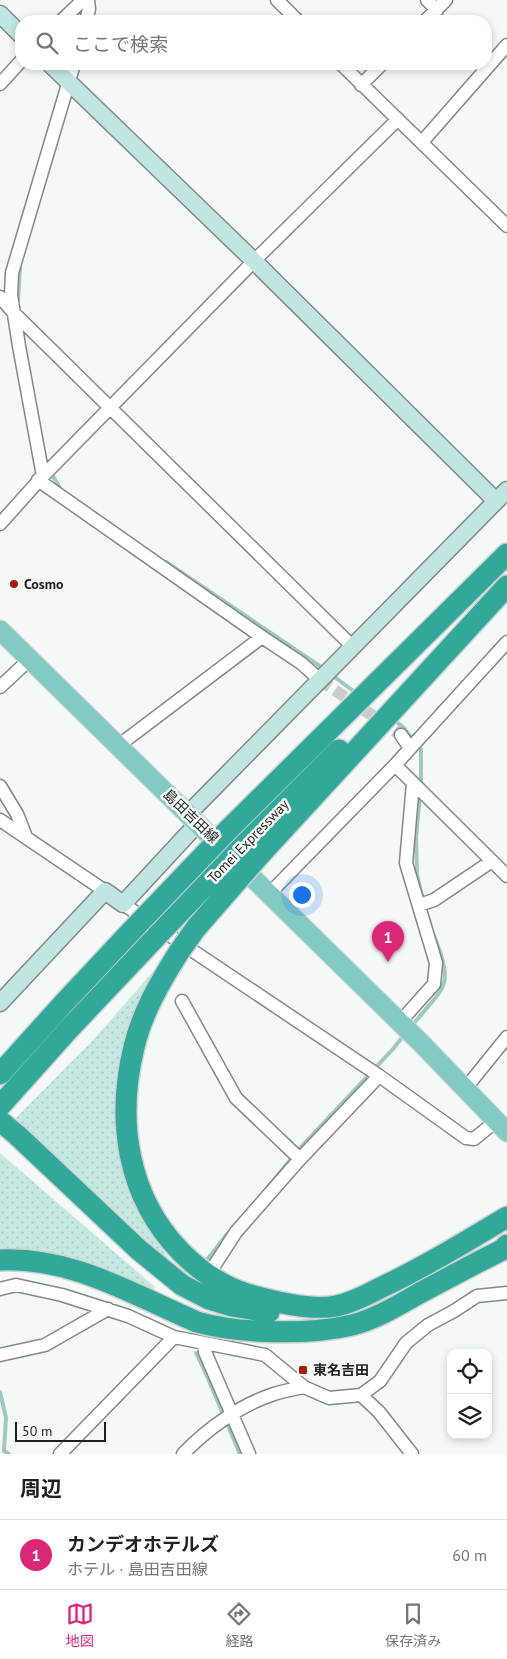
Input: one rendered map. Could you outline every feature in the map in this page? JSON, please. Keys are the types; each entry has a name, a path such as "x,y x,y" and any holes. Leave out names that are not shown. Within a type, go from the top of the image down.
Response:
{"highway":[{"name":"Tomei Expressway","path":"0,1074 62,1004 228,830 507,554"},
{"name":"Tomei Expressway","path":"6,1099 156,937 252,851 507,586"},
{"path":"252,851 179,952 150,1002 134,1045 127,1085 127,1138 132,1167 142,1196 157,1223 189,1260 215,1280 232,1289 266,1300 295,1305 335,1306"},
{"path":"0,1062 62,1004"},
{"path":"0,1121 155,1264 182,1286 209,1299 232,1306 271,1313 305,1313 353,1301 407,1276 507,1217"},
{"path":"0,1134 150,1275 169,1289 210,1313 259,1330"},
{"path":"0,1260 40,1261 70,1267 197,1322 222,1328 279,1332 353,1325 389,1311 502,1250 507,1245"}],"main road":[{"name":"島田吉田線","path":"0,630 422,1044 501,1127"}],"street":[{"path":"67,15 83,0"},
{"path":"87,15 88,0"},
{"path":"277,0 292,15"},
{"path":"427,0 436,10"},
{"path":"431,15 446,0"},
{"path":"0,14 15,29"},
{"path":"492,62 507,45"},
{"path":"0,84 15,68"},
{"path":"56,70 502,496 321,679 193,819 123,904"},
{"path":"74,70 73,86 12,273 11,295 41,477 321,679"},
{"path":"347,70 507,226"},
{"path":"362,85 376,70"},
{"path":"422,142 485,70"},
{"path":"0,524 41,477 254,261 398,119"},
{"path":"0,297 14,314 354,647"},
{"path":"118,746 262,637"},
{"path":"269,894 395,765 507,642"},
{"path":"0,687 30,659"},
{"path":"401,735 411,747"},
{"path":"395,765 506,875"},
{"path":"401,1024 434,984 436,963 406,864 414,784"},
{"path":"0,786 18,814 26,837"},
{"path":"2,824 26,837 365,1067 466,1138 474,1139 501,1127"},
{"path":"419,905 432,900 492,861"},
{"path":"0,1003 105,891"},
{"path":"182,1001 236,1098 300,1159"},
{"path":"465,1089 507,1037"},
{"path":"214,1266 236,1232 300,1159 378,1076"},
{"path":"0,1289 16,1285 62,1295 128,1316 174,1337 264,1355 304,1387 329,1398 361,1395 380,1381 406,1343 428,1325 477,1296 507,1293"},
{"path":"0,1355 45,1345 108,1309"},
{"path":"60,1454 174,1337"},
{"path":"204,1344 205,1352 249,1454"},
{"path":"183,1454 196,1440 241,1408 272,1394 304,1387"},
{"path":"361,1395 379,1412 412,1454"}],"green space":[{"path":"159,965 139,1002 124,1048 117,1098 117,1139 123,1170 154,1237 173,1266 16,1118 94,1039"},
{"path":"0,1153 155,1287 149,1294 0,1253"}],"waterway":[{"path":"18,300 20,267"},
{"path":"51,473 60,488"},
{"path":"166,562 324,669"},
{"path":"332,675 352,690"},
{"path":"394,720 403,727 413,740"},
{"path":"418,745 421,750 421,787"},
{"path":"420,794 416,837 417,875 422,896"},
{"path":"412,1026 443,986 445,977 444,967 434,936"},
{"path":"267,1188 301,1147 404,1035"},
{"path":"206,1261 228,1233"},
{"path":"196,1353 240,1454"},
{"path":"0,1392 6,1418 4,1451 9,1454"}],"tunnel":[{"path":"320,680 401,735"}],"place":[{"name":"Cosmo","path":"14,584"},
{"name":"カンデオホテルズ","path":"388,962"},
{"name":"東名吉田","path":"303,1370"}]}
